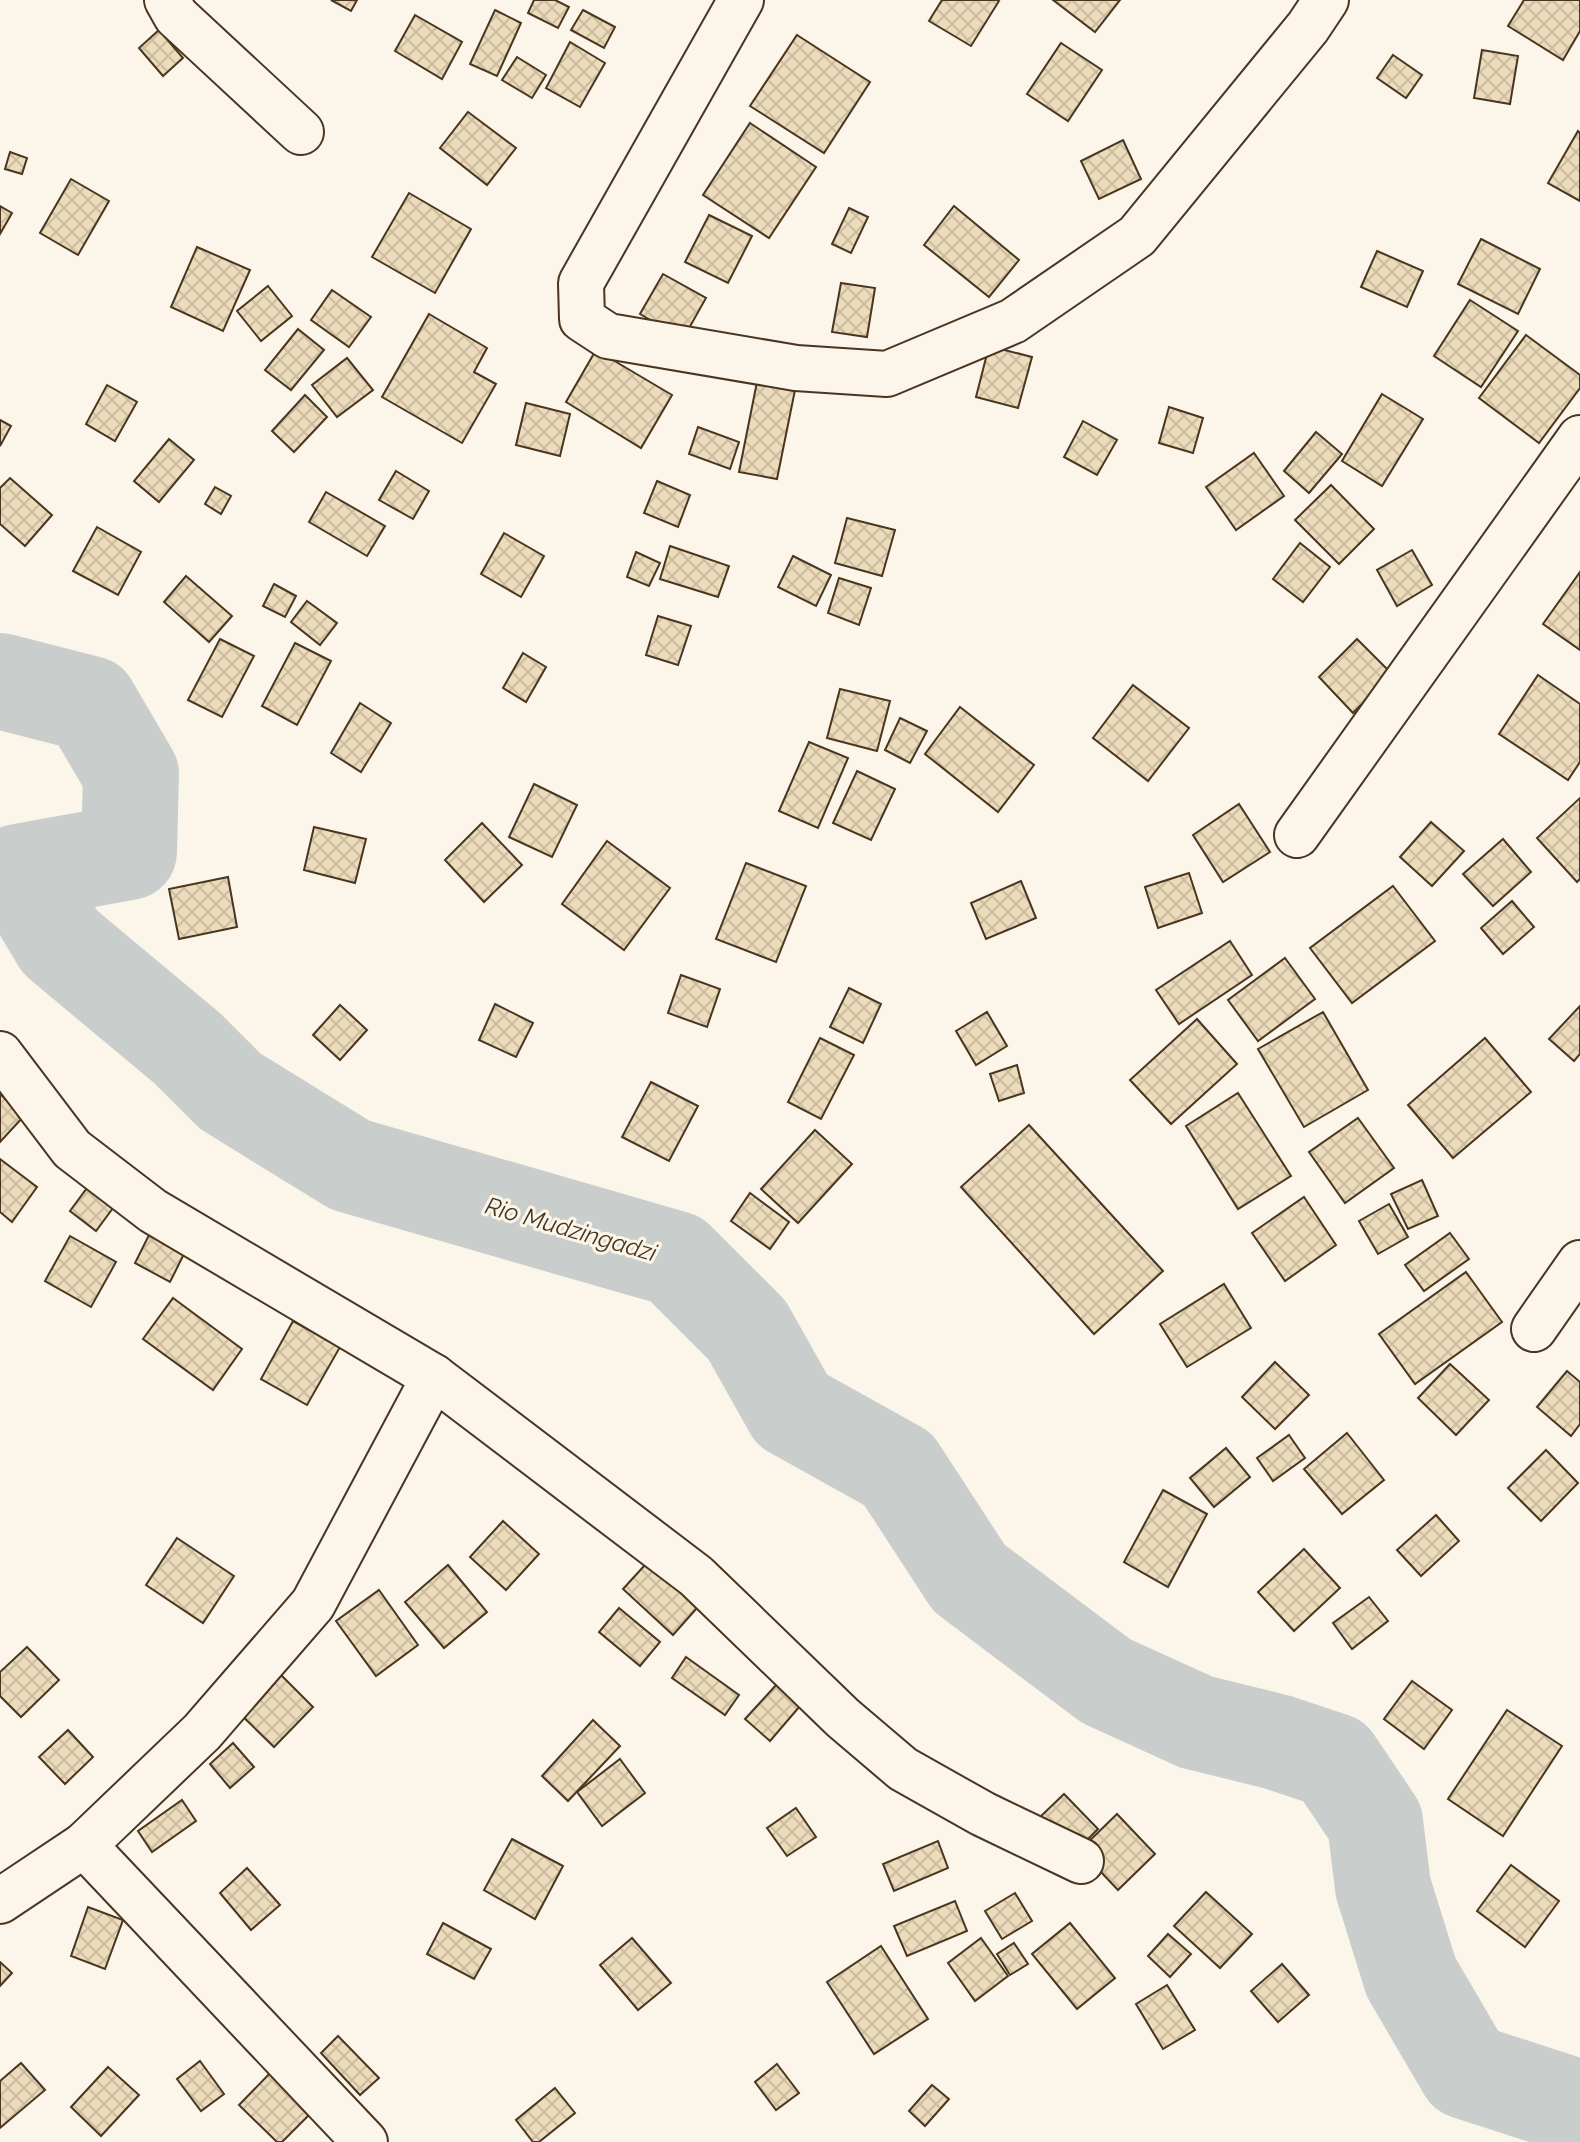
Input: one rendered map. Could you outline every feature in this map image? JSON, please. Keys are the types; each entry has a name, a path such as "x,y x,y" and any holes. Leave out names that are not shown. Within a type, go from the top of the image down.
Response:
{"street":[{"path":"167,0 176,16 301,132"},
{"path":"741,0 581,283 582,319 608,336 796,368 887,374 1013,321 1137,236 1308,27 1326,0"},
{"path":"1297,835 1580,438"},
{"path":"0,1054 72,1149 153,1211 434,1377 696,1576 843,1718 903,1769 983,1814 1081,1861"},
{"path":"1534,1329 1580,1263"},
{"path":"0,1901 84,1845 202,1732 313,1604 434,1377"},
{"path":"84,1845 365,2142"}],"building":[{"path":"331,0 357,0 351,11"},
{"path":"534,0 555,0 569,7 558,28 528,13"},
{"path":"942,0 999,1 971,46 929,21"},
{"path":"1053,0 1120,0 1095,32"},
{"path":"1524,0 1580,0 1580,31 1563,60 1508,26"},
{"path":"495,10 521,23 497,76 470,64"},
{"path":"583,10 615,27 604,48 571,30"},
{"path":"415,15 462,42 442,79 395,51"},
{"path":"159,30 183,58 163,76 139,48"},
{"path":"797,35 870,82 824,153 750,106"},
{"path":"570,42 605,63 580,107 546,88"},
{"path":"1061,43 1102,70 1068,121 1027,94"},
{"path":"1482,50 1518,56 1510,104 1474,98"},
{"path":"1393,55 1422,75 1406,98 1377,78"},
{"path":"517,57 546,75 532,98 502,80"},
{"path":"468,112 516,148 487,185 440,148"},
{"path":"750,123 816,167 769,238 703,195"},
{"path":"1578,131 1580,133 1580,201 1548,183"},
{"path":"1123,140 1141,179 1099,199 1081,161"},
{"path":"10,152 27,158 22,174 5,169"},
{"path":"71,179 109,201 78,255 40,233"},
{"path":"409,193 471,229 435,293 372,257"},
{"path":"0,206 12,213 0,234"},
{"path":"954,206 1019,260 989,297 924,245"},
{"path":"849,208 868,217 851,253 832,244"},
{"path":"709,215 752,236 728,283 685,262"},
{"path":"1481,239 1540,269 1518,314 1458,284"},
{"path":"197,247 250,270 223,331 171,307"},
{"path":"1377,251 1423,271 1407,307 1361,287"},
{"path":"663,274 706,298 683,339 640,314"},
{"path":"841,283 875,288 867,337 832,332"},
{"path":"268,286 292,316 261,341 237,311"},
{"path":"332,290 371,317 349,347 311,320"},
{"path":"1470,300 1518,331 1481,387 1434,356"},
{"path":"429,314 487,348 474,372 496,384 462,443 382,397"},
{"path":"298,329 324,350 291,390 265,370"},
{"path":"1526,335 1580,375 1580,388 1539,443 1479,398"},
{"path":"989,346 1032,357 1018,408 976,397"},
{"path":"596,350 672,395 641,448 566,402"},
{"path":"347,358 373,390 337,417 312,385"},
{"path":"758,377 796,385 777,479 739,472"},
{"path":"107,385 137,402 115,441 86,424"},
{"path":"1382,394 1423,419 1382,486 1342,461"},
{"path":"305,395 327,417 294,452 272,431"},
{"path":"526,403 570,414 560,456 516,445"},
{"path":"1169,407 1203,418 1193,453 1159,443"},
{"path":"0,420 11,426 0,446"},
{"path":"1083,421 1117,440 1097,475 1064,457"},
{"path":"698,427 739,442 730,469 689,454"},
{"path":"1316,432 1342,454 1309,493 1284,471"},
{"path":"169,439 194,460 159,502 134,481"},
{"path":"1254,453 1284,496 1236,530 1206,487"},
{"path":"396,471 429,491 413,519 379,500"},
{"path":"10,478 52,515 25,546 0,524 0,488"},
{"path":"657,481 690,495 678,527 644,513"},
{"path":"1331,485 1374,529 1339,564 1295,520"},
{"path":"215,487 231,496 221,514 205,504"},
{"path":"326,492 385,526 367,556 309,522"},
{"path":"847,518 895,530 882,576 835,563"},
{"path":"97,527 141,552 118,595 73,571"},
{"path":"504,533 544,556 521,597 481,574"},
{"path":"1300,543 1330,567 1303,602 1273,579"},
{"path":"670,546 729,566 718,597 660,579"},
{"path":"1412,550 1432,585 1397,606 1377,570"},
{"path":"636,552 660,563 649,586 627,577"},
{"path":"793,556 831,575 816,606 778,587"},
{"path":"1580,572 1580,650 1543,624"},
{"path":"186,576 232,616 209,642 164,602"},
{"path":"839,578 871,588 859,625 828,613"},
{"path":"274,584 296,596 285,617 263,606"},
{"path":"307,601 337,623 320,645 291,622"},
{"path":"658,616 691,626 678,665 646,655"},
{"path":"220,639 254,656 222,717 188,700"},
{"path":"1357,639 1392,674 1353,713 1319,677"},
{"path":"295,643 331,661 297,725 262,706"},
{"path":"523,653 546,667 526,702 503,688"},
{"path":"1538,675 1580,704 1580,762 1568,780 1499,734"},
{"path":"1133,685 1189,728 1148,781 1093,738"},
{"path":"840,689 890,701 877,751 827,738"},
{"path":"360,703 391,723 361,772 331,753"},
{"path":"960,707 1034,765 998,812 925,754"},
{"path":"900,718 927,731 910,763 885,750"},
{"path":"809,742 848,758 818,828 779,811"},
{"path":"857,771 895,789 871,840 833,823"},
{"path":"534,784 577,805 552,857 509,837"},
{"path":"1580,798 1580,879 1577,882 1537,838"},
{"path":"1239,804 1270,852 1223,882 1193,835"},
{"path":"1431,822 1464,851 1432,886 1400,857"},
{"path":"482,823 522,865 484,902 445,860"},
{"path":"314,827 366,839 355,883 304,870"},
{"path":"1503,839 1531,872 1493,906 1463,874"},
{"path":"607,841 670,888 624,950 562,904"},
{"path":"746,863 806,886 776,962 716,939"},
{"path":"1189,873 1202,913 1158,928 1145,887"},
{"path":"228,877 237,927 179,939 169,889"},
{"path":"1021,881 1036,918 986,939 971,903"},
{"path":"1393,886 1435,941 1352,1003 1310,948"},
{"path":"1512,901 1534,927 1503,954 1481,928"},
{"path":"1230,941 1252,975 1179,1024 1156,990"},
{"path":"1285,958 1315,999 1258,1041 1228,1000"},
{"path":"681,975 720,989 707,1027 668,1013"},
{"path":"849,988 881,1004 863,1043 830,1027"},
{"path":"495,1004 533,1023 516,1057 479,1040"},
{"path":"340,1005 367,1030 340,1060 313,1035"},
{"path":"1580,1006 1580,1054 1574,1061 1549,1039"},
{"path":"987,1012 1007,1046 976,1065 956,1031"},
{"path":"1323,1012 1368,1090 1304,1127 1258,1049"},
{"path":"1197,1019 1237,1064 1171,1124 1130,1080"},
{"path":"820,1038 854,1055 821,1119 788,1102"},
{"path":"1485,1038 1531,1092 1453,1158 1408,1105"},
{"path":"1017,1065 1024,1093 999,1101 990,1074"},
{"path":"651,1082 698,1106 669,1161 622,1137"},
{"path":"1238,1093 1291,1176 1238,1209 1186,1126"},
{"path":"0,1094 24,1116 0,1142"},
{"path":"1358,1118 1394,1168 1345,1203 1309,1152"},
{"path":"1029,1125 1163,1271 1094,1334 961,1187"},
{"path":"815,1130 852,1164 798,1223 761,1189"},
{"path":"0,1159 37,1187 12,1222 0,1212"},
{"path":"1422,1180 1438,1216 1408,1229 1391,1194"},
{"path":"87,1188 113,1208 96,1231 70,1211"},
{"path":"750,1193 789,1222 770,1249 731,1221"},
{"path":"1304,1197 1336,1245 1285,1281 1252,1233"},
{"path":"1389,1204 1408,1237 1378,1254 1359,1221"},
{"path":"150,1233 185,1252 170,1282 135,1263"},
{"path":"1450,1233 1469,1259 1424,1291 1405,1265"},
{"path":"70,1236 116,1262 91,1307 45,1281"},
{"path":"1466,1272 1502,1322 1415,1384 1379,1334"},
{"path":"1224,1284 1251,1328 1187,1367 1160,1324"},
{"path":"173,1298 242,1349 213,1390 143,1339"},
{"path":"293,1321 340,1347 307,1405 261,1379"},
{"path":"1275,1362 1309,1395 1275,1429 1242,1397"},
{"path":"1450,1364 1489,1400 1456,1435 1418,1398"},
{"path":"1567,1371 1580,1382 1580,1424 1571,1436 1537,1407"},
{"path":"1347,1433 1384,1480 1342,1514 1304,1469"},
{"path":"1289,1435 1305,1458 1273,1481 1257,1458"},
{"path":"1226,1448 1250,1477 1214,1507 1190,1478"},
{"path":"1546,1450 1578,1483 1541,1521 1508,1488"},
{"path":"1163,1490 1207,1514 1168,1587 1124,1562"},
{"path":"1436,1515 1459,1541 1421,1576 1397,1550"},
{"path":"503,1521 539,1554 506,1590 470,1557"},
{"path":"177,1538 234,1576 203,1623 146,1585"},
{"path":"1304,1549 1340,1588 1294,1631 1258,1592"},
{"path":"655,1554 704,1600 673,1635 623,1589"},
{"path":"448,1565 487,1612 444,1648 405,1602"},
{"path":"379,1590 418,1645 376,1676 336,1621"},
{"path":"1369,1597 1388,1621 1352,1649 1333,1623"},
{"path":"619,1608 660,1642 640,1666 599,1632"},
{"path":"27,1647 59,1680 21,1717 0,1696 0,1672"},
{"path":"686,1657 739,1695 725,1715 672,1678"},
{"path":"276,1670 313,1707 274,1747 236,1710"},
{"path":"1412,1681 1452,1710 1424,1749 1384,1719"},
{"path":"777,1684 800,1706 770,1741 745,1719"},
{"path":"1507,1710 1562,1746 1503,1836 1448,1799"},
{"path":"593,1720 620,1746 568,1801 542,1776"},
{"path":"68,1730 93,1757 65,1784 39,1757"},
{"path":"233,1743 254,1767 230,1788 210,1764"},
{"path":"620,1759 645,1793 602,1826 577,1792"},
{"path":"1064,1794 1098,1829 1073,1854 1038,1819"},
{"path":"182,1800 196,1821 152,1852 138,1831"},
{"path":"796,1808 816,1837 787,1856 767,1828"},
{"path":"1117,1814 1155,1854 1118,1890 1080,1850"},
{"path":"512,1839 563,1866 535,1919 484,1890"},
{"path":"938,1841 948,1868 894,1891 883,1864"},
{"path":"1511,1865 1559,1901 1525,1947 1477,1911"},
{"path":"247,1868 280,1905 251,1930 220,1893"},
{"path":"1206,1892 1252,1934 1220,1968 1174,1926"},
{"path":"1015,1893 1032,1921 1002,1939 985,1911"},
{"path":"955,1901 967,1931 907,1956 894,1926"},
{"path":"88,1907 123,1920 105,1969 71,1956"},
{"path":"443,1923 491,1949 474,1979 427,1954"},
{"path":"1070,1923 1115,1978 1077,2009 1032,1954"},
{"path":"1168,1934 1191,1954 1170,1977 1148,1956"},
{"path":"632,1938 671,1983 638,2010 600,1965"},
{"path":"981,1938 1008,1976 975,2001 948,1963"},
{"path":"1014,1943 1028,1964 1010,1975 997,1954"},
{"path":"881,1946 928,2019 874,2054 827,1982"},
{"path":"0,1962 12,1973 0,1986"},
{"path":"1282,1964 1309,1995 1278,2022 1251,1991"},
{"path":"1167,1985 1195,2030 1163,2049 1136,2004"},
{"path":"338,2036 379,2078 360,2095 321,2053"},
{"path":"200,2061 224,2094 201,2111 177,2079"},
{"path":"21,2063 45,2090 0,2128 0,2081"},
{"path":"777,2064 799,2093 776,2110 755,2082"},
{"path":"108,2067 139,2095 101,2136 71,2107"},
{"path":"276,2067 317,2107 282,2142 277,2142 239,2105"},
{"path":"932,2085 949,2099 925,2126 909,2111"},
{"path":"555,2088 575,2113 539,2142 533,2142 516,2120"}],"waterway":[{"name":"Rio Mudzingadzi","path":"0,681 90,704 131,774 129,852 18,872 60,942 187,1048 230,1091 350,1165 676,1259 747,1330 792,1410 898,1469 969,1578 1106,1681 1196,1722 1277,1742 1334,1761 1375,1822 1383,1887 1411,1977 1466,2071 1580,2108"}]}
